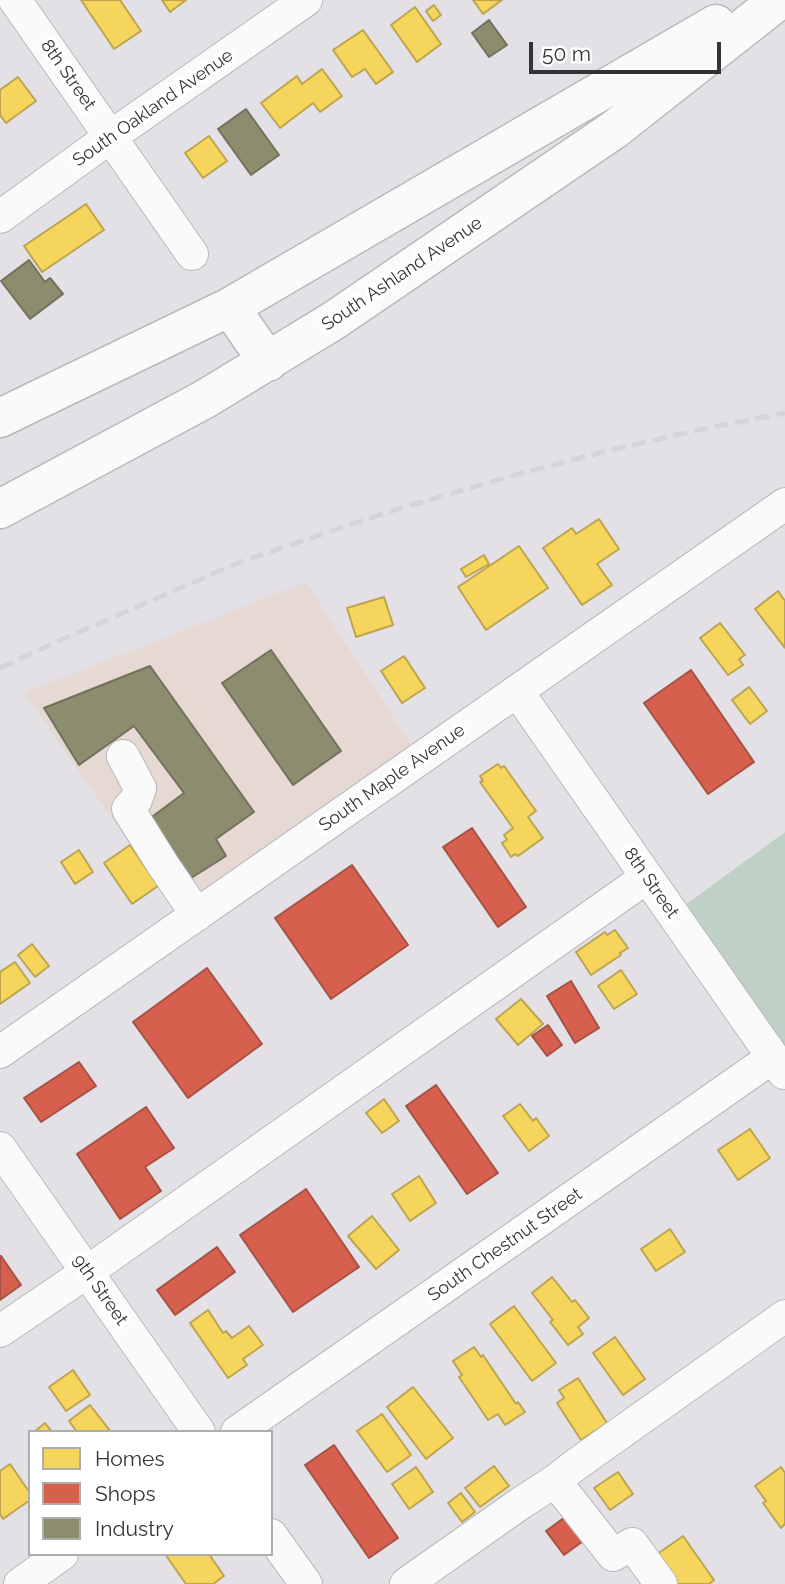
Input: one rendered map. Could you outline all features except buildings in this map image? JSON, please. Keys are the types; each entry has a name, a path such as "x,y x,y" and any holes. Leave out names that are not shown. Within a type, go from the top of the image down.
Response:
{"main road":[{"path":"0,418 230,307 758,0"},
{"name":"South Ashland Avenue","path":"0,509 205,399 333,321 615,129 779,0"},
{"path":"230,307 268,362"}],"street":[{"name":"8th Street","path":"15,0 192,254"},
{"name":"South Oakland Avenue","path":"0,217 306,0"},
{"name":"South Maple Avenue","path":"0,1052 785,504"},
{"name":"8th Street","path":"517,691 779,1066"},
{"path":"123,756 140,788 136,800 128,809 197,915"},
{"path":"0,1331 647,877"},
{"name":"South Chestnut Street","path":"240,1430 779,1066"},
{"name":"9th Street","path":"0,1148 198,1430"},
{"path":"406,1584 785,1317"},
{"path":"555,1481 613,1555 632,1544 661,1584"},
{"path":"273,1538 306,1584"},
{"path":"20,1584 59,1556"}],"shaded area":[{"path":"306,582 420,759 185,923 24,693"}],"green space":[{"path":"785,832 785,1074 673,914"}],"railway":[{"path":"0,668 240,562 388,512 603,452 785,413"}]}
